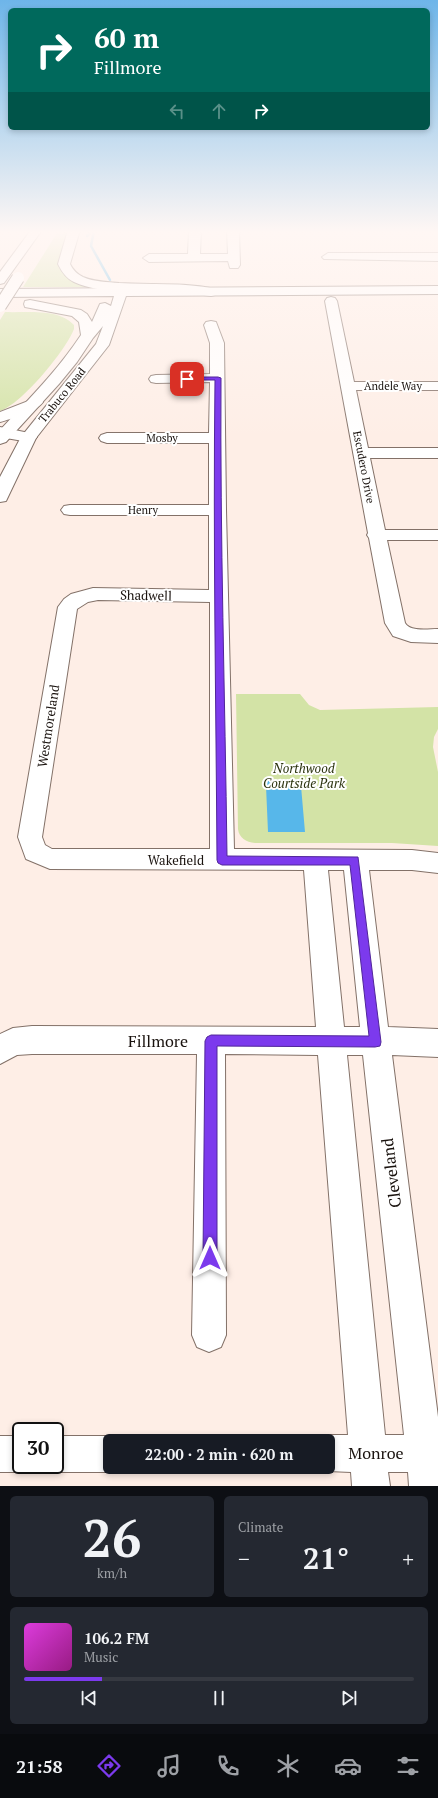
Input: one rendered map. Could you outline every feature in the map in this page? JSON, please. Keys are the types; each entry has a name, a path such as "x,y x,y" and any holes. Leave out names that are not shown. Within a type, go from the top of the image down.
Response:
{"main road":[{"path":"0,303 89,299"},
{"name":"Trabuco Road","path":"1,437 36,402 72,359 88,335 97,326 113,299"},
{"name":"Trabuco Road","path":"0,497 26,442 45,414 96,354 111,324 114,299"},
{"path":"211,299 438,301"},
{"name":"Escudero Drive","path":"331,301 393,615 400,631 411,635 438,636"},
{"path":"23,303 76,312 81,315 86,323 88,335"},
{"path":"211,326 217,344 218,378 217,510 220,596 222,860"},
{"path":"156,379 218,378"},
{"name":"Andele Way","path":"348,386 438,386"},
{"path":"0,418 17,412 36,402"},
{"path":"1,437 26,442"},
{"name":"Mosby","path":"107,438 218,438"},
{"path":"361,453 438,453"},
{"name":"Henry","path":"70,510 217,510"},
{"path":"376,535 438,535"},
{"name":"Shadwell","path":"74,600 84,595 98,594 220,596"},
{"name":"Westmoreland","path":"36,852 30,836 66,616 68,607 74,600"},
{"name":"Wakefield","path":"36,852 50,859 412,860 438,864"},
{"path":"315,860 369,1470"},
{"name":"Cleveland","path":"355,860 426,1470"},
{"name":"Fillmore","path":"0,1050 13,1042 32,1040 331,1041 438,1043"},
{"path":"210,1335 211,1041"},
{"path":"0,1454 12,1454"},
{"path":"64,1454 103,1454"},
{"name":"Monroe","path":"335,1456 369,1470 426,1470"}],"green space":[{"path":"5,312 42,312 60,316 74,325 74,329 62,350 31,388 20,398 0,411 0,320"},
{"name":"Northwood Courtside Park","path":"236,694 300,694 309,705 320,710 438,707 438,729 434,737 433,747 438,772 438,846 392,843 255,843 244,839 240,835 238,829"}],"water":[{"path":"263,781 304,781 304,786 301,786 305,832 268,832 266,786 263,786"}],"route":[{"path":"187,379 218,378 217,510 220,596 222,860 355,860 375,1042 211,1041 210,1258"}]}
